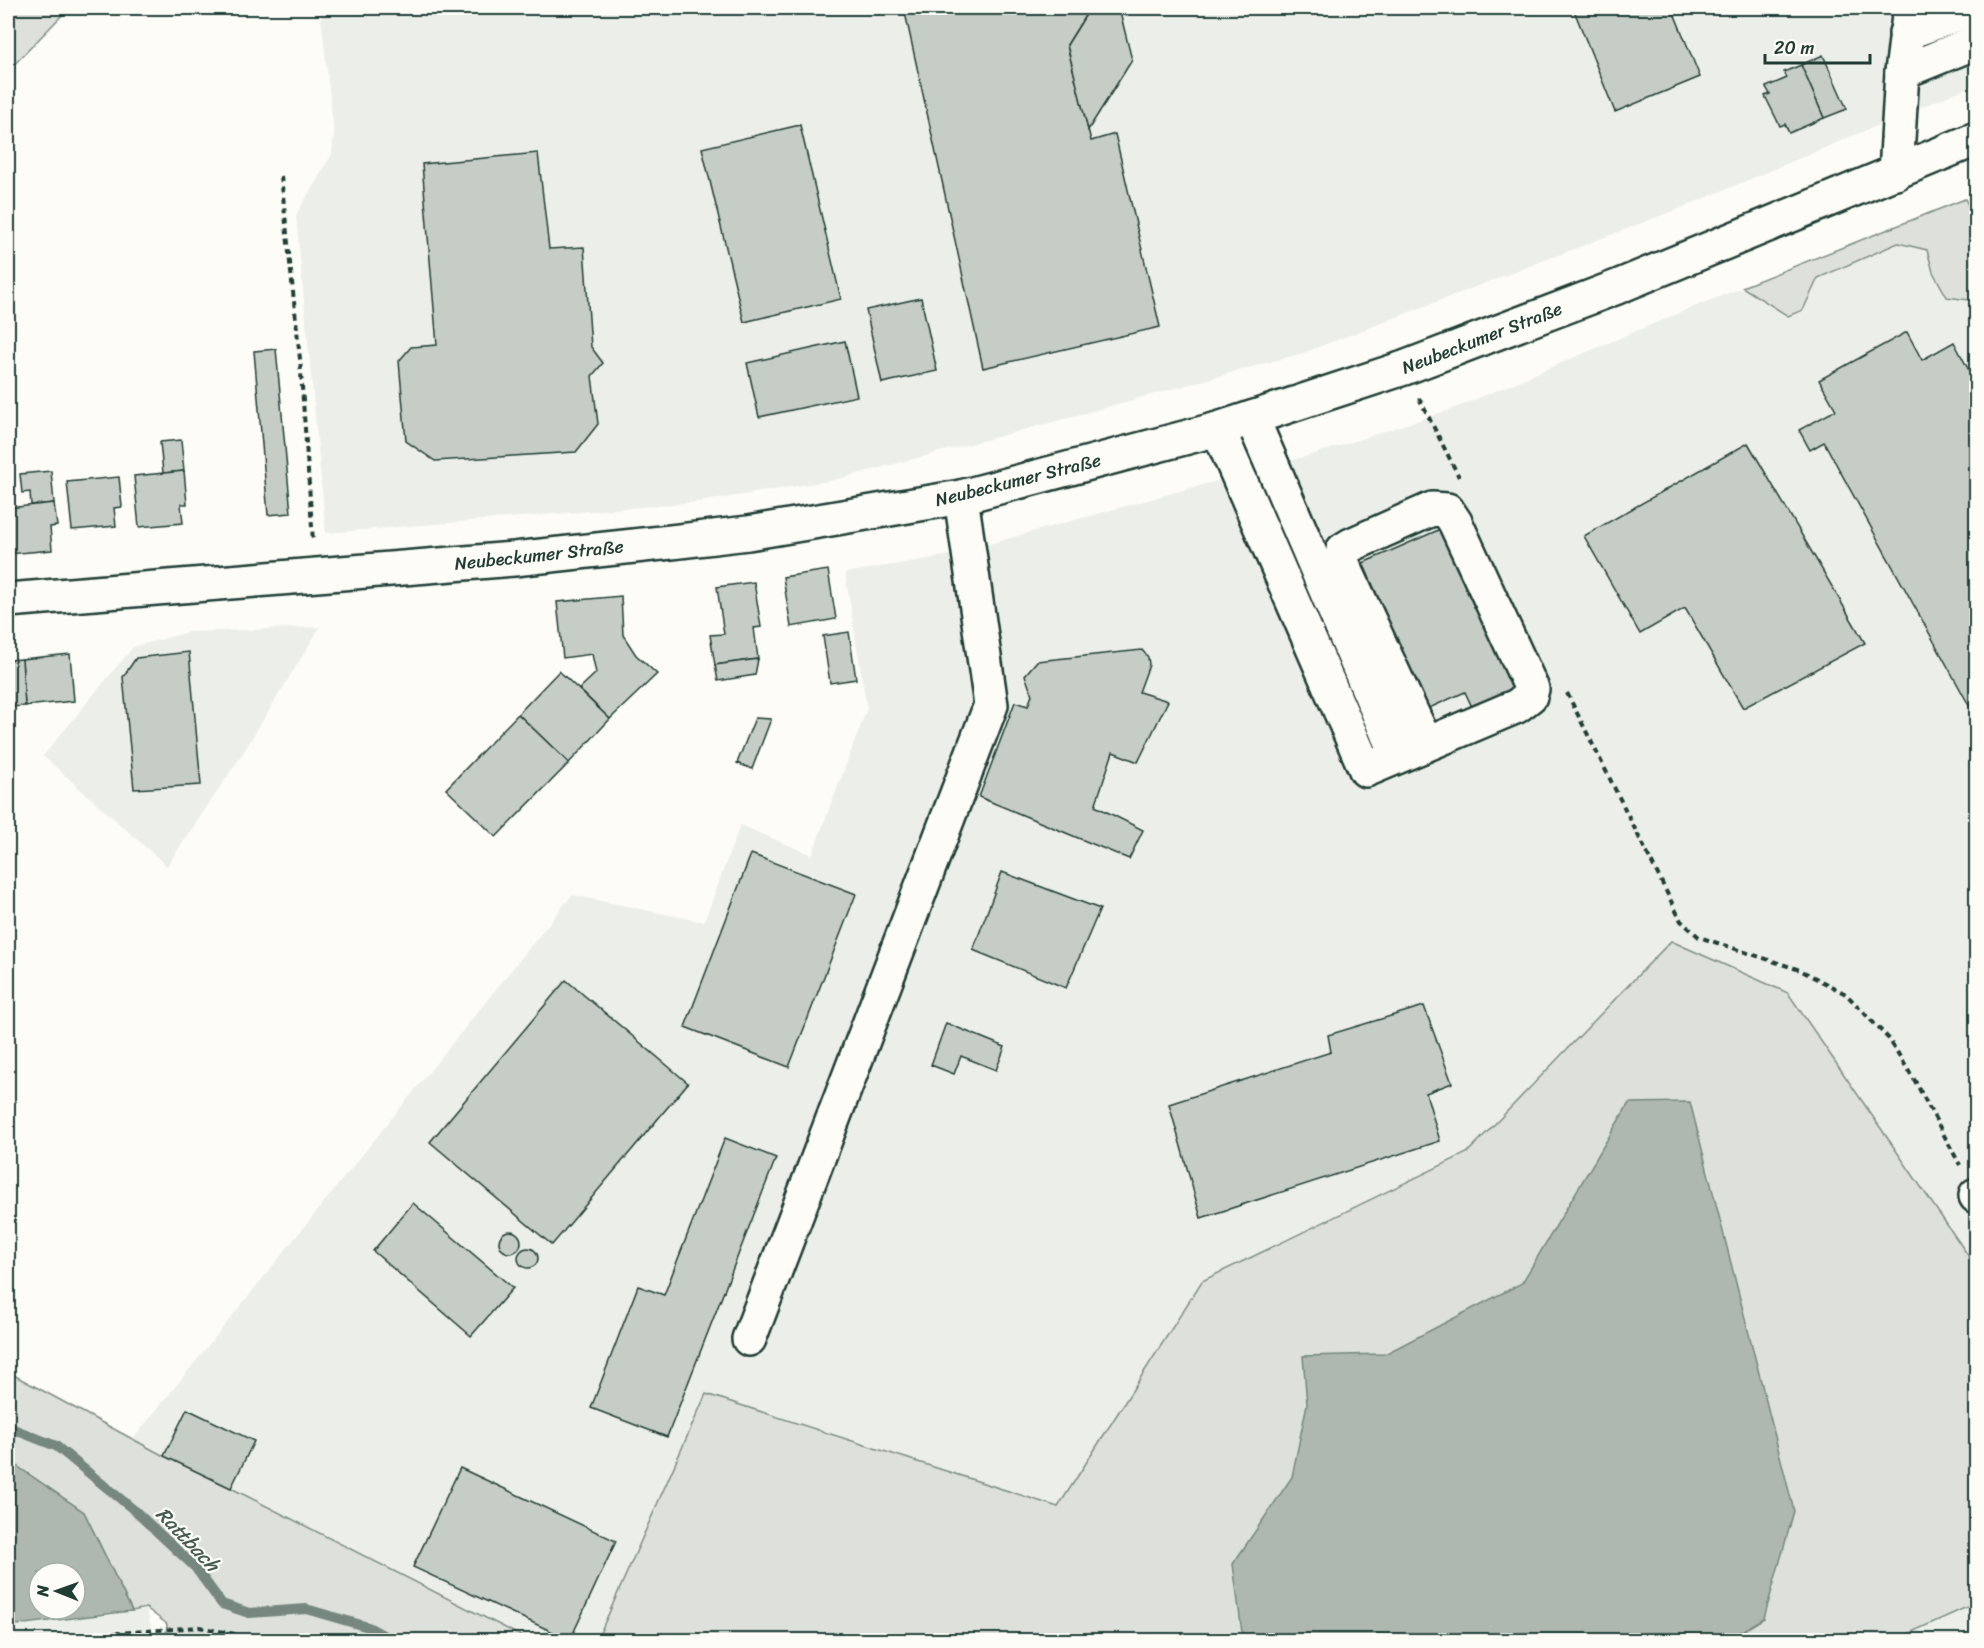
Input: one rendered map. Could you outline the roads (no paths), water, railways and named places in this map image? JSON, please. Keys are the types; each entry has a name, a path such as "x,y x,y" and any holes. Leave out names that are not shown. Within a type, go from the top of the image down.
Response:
{"main road":[{"path":"1896,173 1902,72 1908,20 1976,8"},
{"path":"1902,72 1977,42"},
{"name":"Neubeckumer Straße","path":"8,600 514,559 748,533 961,497 1218,429 1404,368 1617,287 1977,139"},
{"path":"1252,418 1412,750"},
{"path":"1218,429 1366,770 1517,706 1530,696 1532,689 1455,522 1447,510 1432,509 1342,550 1342,562 1412,750"},
{"path":"749,1339 991,705 961,497"}],"waterway":[{"name":"Rattbach","path":"8,1427 56,1446 134,1510 195,1567 222,1604 249,1613 306,1609 368,1627 392,1640"}]}
